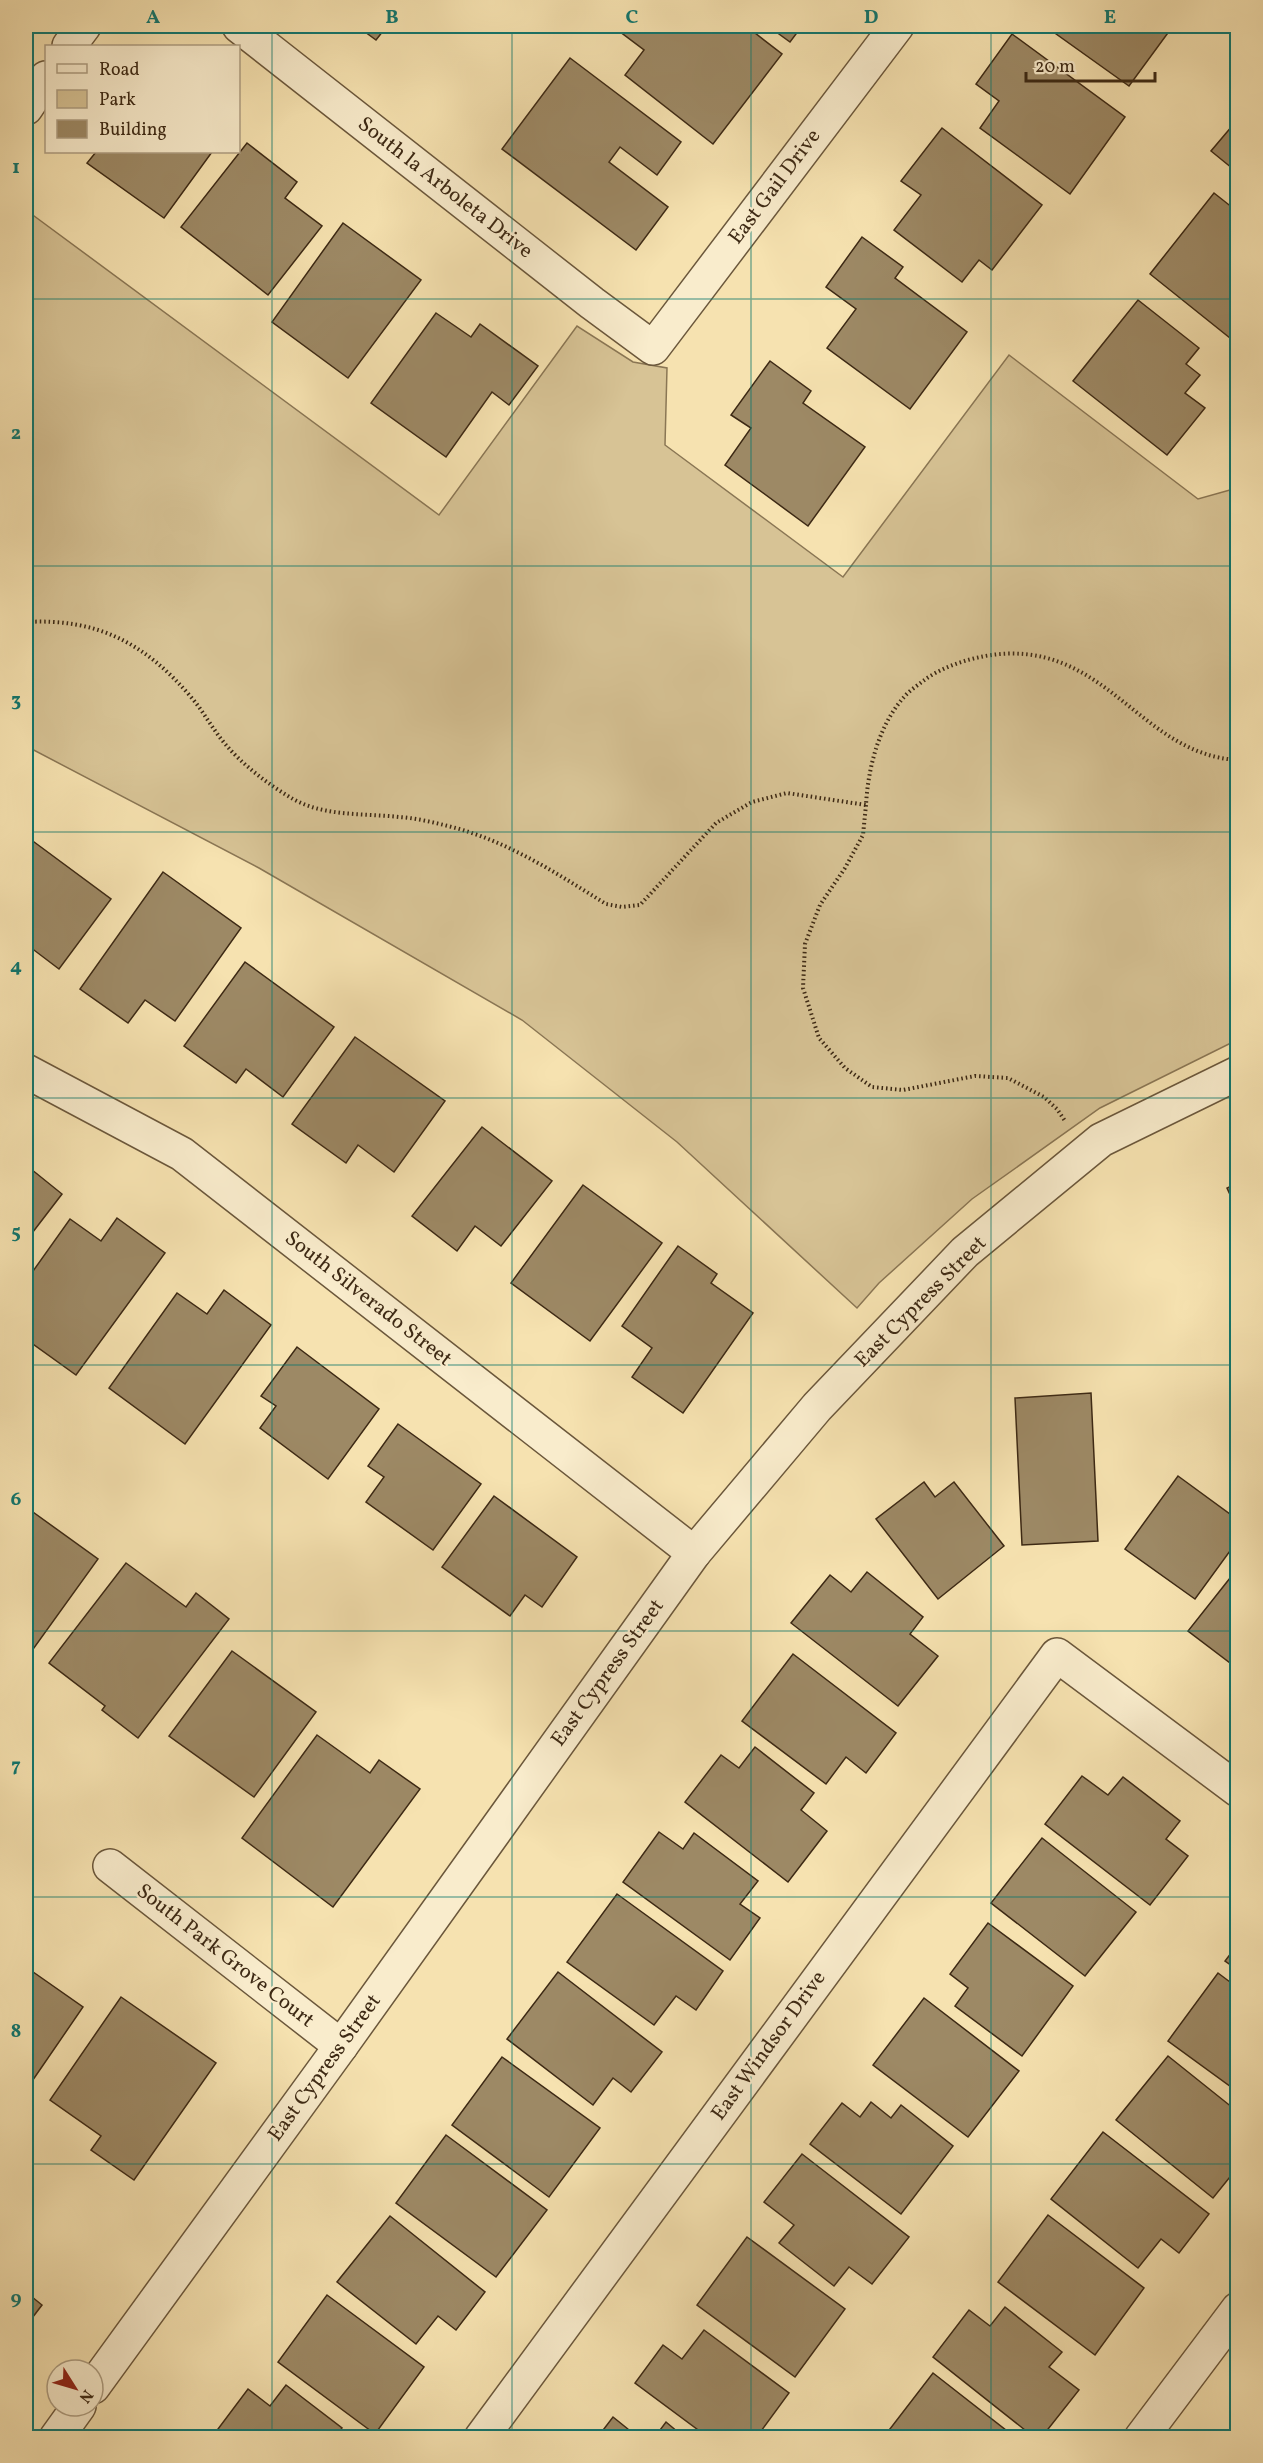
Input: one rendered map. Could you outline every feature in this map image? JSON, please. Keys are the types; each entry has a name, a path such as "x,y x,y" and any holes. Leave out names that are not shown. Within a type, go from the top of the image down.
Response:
{"street":[{"path":"70,45 84,26"},
{"name":"South la Arboleta Drive","path":"239,26 592,303 653,348"},
{"name":"East Gail Drive","path":"653,348 897,26"},
{"path":"26,108 45,80"},
{"name":"South Silverado Street","path":"26,1071 182,1154 694,1553"},
{"name":"East Cypress Street","path":"105,2370 694,1553 817,1407 965,1252 1101,1140 1238,1073"},
{"name":"East Windsor Drive","path":"481,2438 1057,1655 1238,1790"},
{"name":"South Park Grove Court","path":"110,1866 341,2046"},
{"path":"1141,2438 1238,2309"},
{"path":"56,2438 70,2418"}],"path":[{"path":"26,622 55,621 108,632 151,656 192,697 226,745 257,774 294,799 326,812 401,817 448,826 497,841 606,904 622,908 640,905 716,823 752,802 788,793 866,805"},
{"path":"1086,1153 1057,1109 1044,1097 1008,1078 975,1076 903,1090 872,1087 844,1068 819,1038 802,988 805,944 820,905 846,868 863,835 867,781 874,755 887,724 905,696 932,674 971,658 1009,652 1042,656 1074,667 1105,686 1173,739 1197,752 1223,760 1238,760"}],"green space":[{"path":"26,210 439,515 577,326 633,362 667,368 665,445 843,577 1009,355 1198,499 1237,488 1237,1040 1100,1108 972,1199 879,1283 857,1308 677,1142 522,1020 259,868 26,746"}],"building":[{"path":"357,26 387,26 376,40"},
{"path":"623,26 746,26 782,54 713,144 625,75 644,50 619,31"},
{"path":"768,26 802,26 790,42"},
{"path":"1045,26 1173,26 1129,86"},
{"path":"1012,34 1125,117 1070,194 980,128 999,101 976,84"},
{"path":"570,58 681,142 657,175 620,147 609,162 668,207 636,250 502,149"},
{"path":"1238,119 1238,173 1211,151"},
{"path":"942,128 1042,205 992,270 979,260 962,282 894,230 921,195 901,181"},
{"path":"247,143 297,182 285,198 322,226 268,295 181,227"},
{"path":"95,153 211,153 164,218 87,163"},
{"path":"1214,193 1238,212 1238,329 1230,338 1150,274"},
{"path":"343,223 421,280 348,378 272,322"},
{"path":"862,237 903,267 895,278 967,332 910,409 827,348 856,309 826,287"},
{"path":"1138,300 1199,348 1186,364 1200,375 1185,393 1205,408 1167,455 1073,381"},
{"path":"436,313 471,337 480,324 538,366 509,405 492,392 446,457 371,403"},
{"path":"770,361 811,391 803,403 865,447 808,526 725,465 751,428 731,415"},
{"path":"26,836 111,899 59,969 26,944"},
{"path":"163,872 241,928 175,1021 145,1000 128,1023 80,989"},
{"path":"245,962 334,1027 283,1097 246,1069 236,1083 184,1046"},
{"path":"355,1037 445,1101 394,1172 358,1145 346,1163 292,1124"},
{"path":"482,1127 552,1181 501,1246 475,1226 457,1251 412,1216"},
{"path":"26,1165 62,1194 26,1241"},
{"path":"1238,1183 1238,1212 1227,1188"},
{"path":"583,1185 662,1243 590,1341 511,1283"},
{"path":"117,1218 165,1253 76,1375 26,1339 26,1281 70,1219 101,1241"},
{"path":"678,1246 717,1274 711,1283 753,1313 683,1413 632,1377 652,1348 622,1326"},
{"path":"224,1290 271,1325 185,1444 109,1388 177,1293 207,1314"},
{"path":"297,1347 379,1409 328,1479 260,1428 276,1406 261,1396"},
{"path":"1091,1393 1098,1541 1022,1545 1015,1398"},
{"path":"398,1424 481,1484 433,1550 366,1502 384,1477 368,1466"},
{"path":"1178,1476 1238,1520 1238,1540 1195,1599 1125,1549"},
{"path":"924,1482 935,1497 954,1482 1004,1546 938,1599 876,1519"},
{"path":"494,1496 577,1557 542,1607 525,1595 510,1616 442,1567"},
{"path":"26,1507 98,1559 26,1659"},
{"path":"126,1563 186,1607 196,1593 229,1619 138,1738 102,1710 105,1706 49,1663"},
{"path":"1238,1568 1238,1669 1188,1631"},
{"path":"867,1572 923,1617 910,1634 938,1656 898,1706 791,1623 830,1575 851,1592"},
{"path":"232,1651 316,1712 254,1797 169,1736"},
{"path":"793,1654 896,1733 866,1773 846,1757 826,1784 742,1721"},
{"path":"317,1735 370,1773 379,1760 420,1789 333,1907 242,1838"},
{"path":"755,1747 814,1793 801,1810 827,1831 788,1882 685,1802 721,1755 739,1768"},
{"path":"1082,1776 1108,1795 1123,1777 1180,1821 1166,1839 1188,1856 1150,1905 1045,1824"},
{"path":"659,1832 683,1849 694,1833 758,1881 740,1904 760,1918 730,1960 623,1882"},
{"path":"1042,1838 1136,1912 1085,1976 991,1903"},
{"path":"617,1894 723,1971 696,2010 676,1996 654,2025 567,1962"},
{"path":"988,1923 1073,1986 1022,2056 955,2006 968,1988 950,1974"},
{"path":"1238,1944 1238,1970 1225,1961"},
{"path":"26,1967 83,2007 26,2090"},
{"path":"558,1972 662,2052 631,2092 613,2078 593,2105 507,2039"},
{"path":"1218,1973 1238,1988 1238,2092 1168,2041"},
{"path":"121,1997 216,2063 134,2180 91,2150 101,2136 50,2100"},
{"path":"924,1998 1019,2071 968,2137 873,2065"},
{"path":"1168,2056 1238,2112 1238,2167 1213,2198 1116,2120"},
{"path":"502,2057 600,2128 549,2197 452,2125"},
{"path":"871,2102 891,2118 901,2105 953,2146 901,2214 810,2144 842,2103 860,2117"},
{"path":"1103,2132 1209,2214 1179,2253 1161,2239 1138,2268 1051,2199"},
{"path":"446,2135 547,2210 496,2277 396,2203"},
{"path":"802,2154 909,2237 872,2284 849,2267 834,2286 779,2243 794,2225 764,2202"},
{"path":"1048,2215 1144,2288 1095,2355 998,2282"},
{"path":"390,2216 485,2292 456,2330 438,2316 416,2344 337,2282"},
{"path":"747,2237 845,2309 795,2377 697,2305"},
{"path":"26,2292 42,2305 26,2326"},
{"path":"327,2295 424,2367 375,2434 278,2362"},
{"path":"1005,2307 1062,2352 1049,2367 1079,2390 1041,2438 1035,2438 933,2357 969,2310 990,2326"},
{"path":"704,2330 789,2393 756,2438 709,2438 635,2383 663,2345 682,2359"},
{"path":"933,2373 1016,2438 883,2438"},
{"path":"286,2385 342,2428 335,2438 212,2437 248,2389 270,2406"},
{"path":"613,2417 639,2438 597,2438"},
{"path":"666,2422 685,2438 654,2438"}]}
